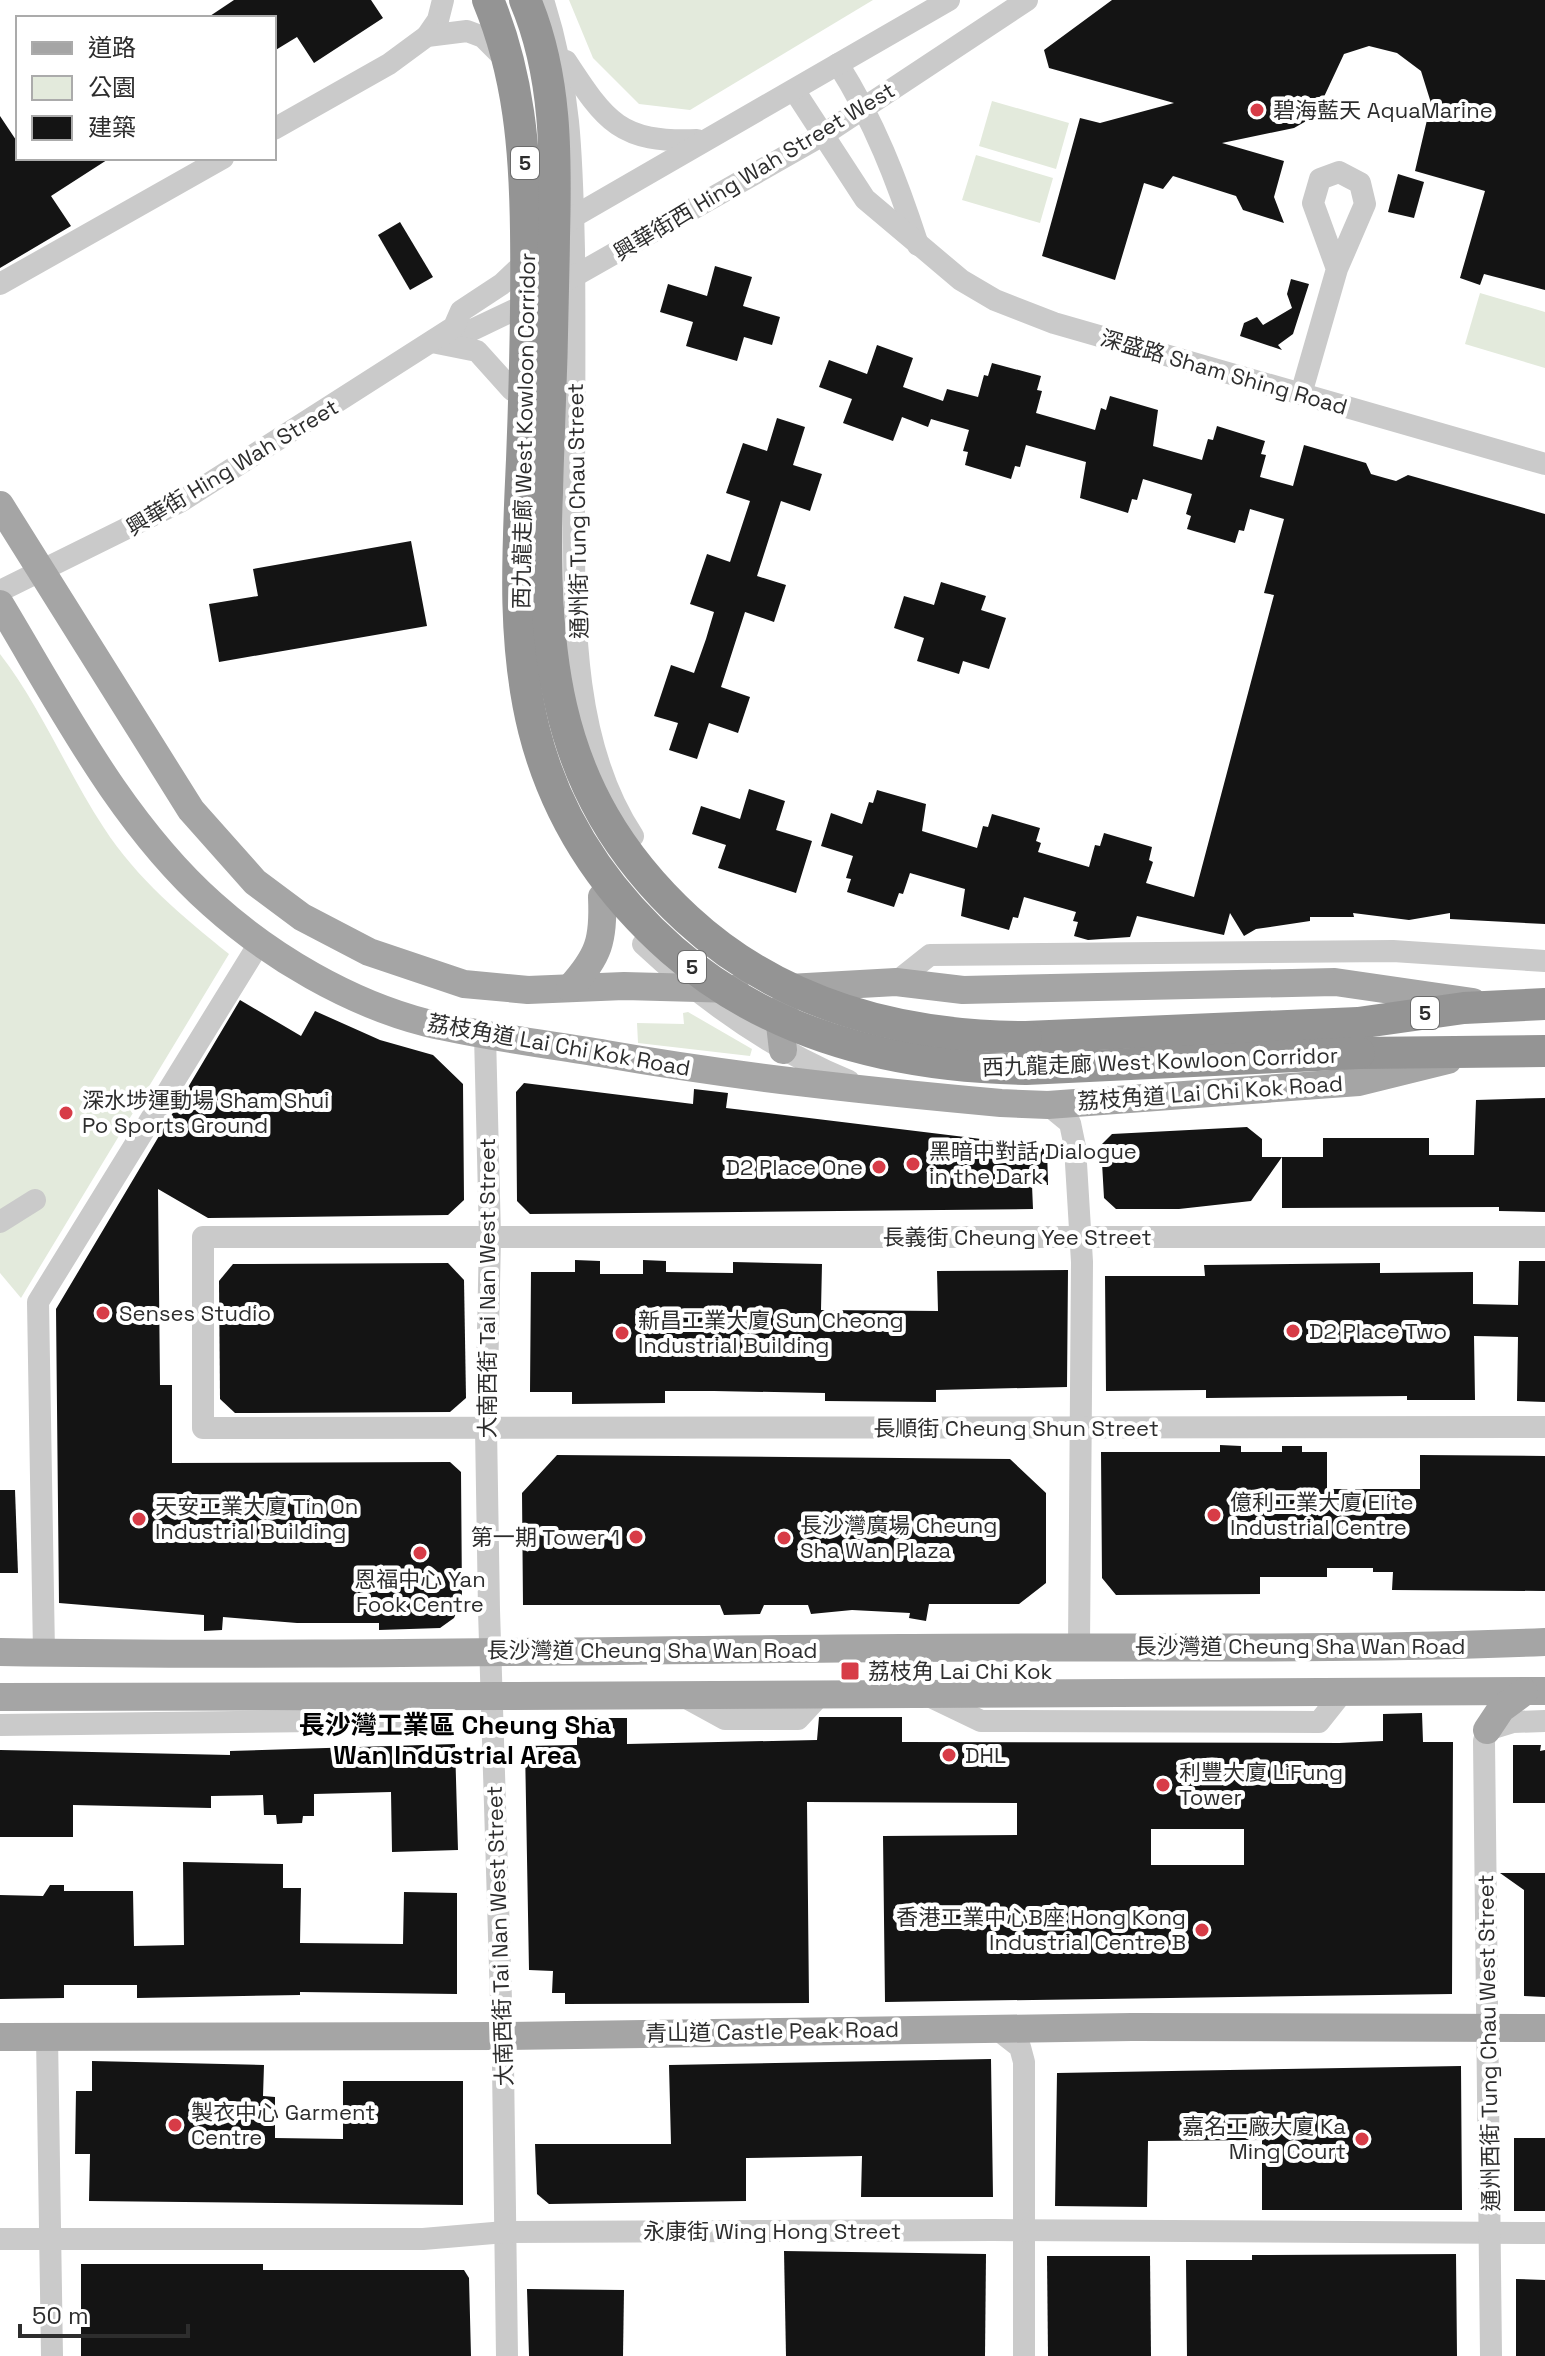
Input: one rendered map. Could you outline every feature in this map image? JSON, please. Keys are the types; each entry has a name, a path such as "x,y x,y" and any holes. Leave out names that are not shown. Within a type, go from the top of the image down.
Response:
{"highway":[{"name":"西九龍走廊 West Kowloon Corridor","path":"488,0 516,87 525,154 527,332 519,529 523,656 533,727 543,760 575,834 601,873 655,935 720,986 798,1028 884,1055 971,1068 1026,1069 1358,1038 1493,1006"},
{"name":"西九龍走廊 West Kowloon Corridor","path":"525,0 548,79 555,158 546,544 553,674 563,722 592,800 664,898 734,957 803,996 884,1022 978,1037 1358,1038 1476,1053"},
{"name":"荔枝角道 Lai Chi Kok Road","path":"1493,1006 1545,1004"},
{"name":"荔枝角道 Lai Chi Kok Road","path":"1476,1053 1545,1051"}],"main road":[{"name":"荔枝角道 Lai Chi Kok Road","path":"0,505 191,810 255,882 325,930 411,969 464,984 528,990 693,990 896,982 941,989 1003,990 1335,982 1493,1006"},
{"name":"荔枝角道 Lai Chi Kok Road","path":"0,604 97,760 155,845 211,903 260,942 306,971 423,1022 699,1070 873,1091 1048,1105 1359,1082 1476,1053"},
{"path":"570,988 595,958 599,947 602,897"},
{"path":"464,984 480,1014 485,1035"},
{"path":"783,1050 779,1016 785,1003 801,987"},
{"name":"長沙灣道 Cheung Sha Wan Road","path":"0,1652 402,1654 490,1650 1545,1642"},
{"path":"1487,1730 1501,1709 1535,1692"},
{"name":"長沙灣道 Cheung Sha Wan Road","path":"0,1697 1535,1692"},
{"name":"青山道 Castle Peak Road","path":"0,2037 1545,2028"}],"street":[{"path":"276,128 389,64 427,36 438,20 443,0"},
{"path":"479,0 501,55 514,128 518,268 506,600 523,724 537,775 557,821 602,897 638,940 693,990"},
{"name":"通州街 Tung Chau Street","path":"543,0 560,51 571,133 574,583 582,682 590,729 606,784 625,824 655,869 686,903 743,954 801,987"},
{"path":"518,268 573,217 702,139 794,90 949,0"},
{"name":"興華街西 Hing Wah Street West","path":"517,310 823,135 1027,0"},
{"path":"427,36 467,31 483,37 501,55"},
{"path":"560,51 598,109 616,124 664,141 702,139"},
{"path":"838,64 866,108 896,178 918,245"},
{"name":"深盛路 Sham Shing Road","path":"794,90 865,199 977,290 1025,312 1545,464"},
{"path":"0,284 219,160"},
{"name":"興華街 Hing Wah Street","path":"0,591 180,502 454,327 461,311 502,284 518,268"},
{"path":"1301,394 1337,269"},
{"name":"興華街 Hing Wah Street","path":"454,327 472,330 517,310"},
{"path":"432,342 477,351 512,390"},
{"path":"44,1653 38,1302 260,942"},
{"path":"896,982 930,955 1393,951 1545,961"},
{"name":"荔枝角道 Lai Chi Kok Road","path":"693,990 783,1050 873,1091"},
{"name":"大南西街 Tai Nan West Street","path":"485,1035 490,1237 486,1428 507,2356"},
{"path":"1048,1105 1070,1123 1074,1134 1078,1237 1082,1262 1079,1646"},
{"path":"0,1222 35,1200"},
{"name":"長義街 Cheung Yee Street","path":"486,1428 203,1428 203,1237 1545,1237"},
{"name":"長順街 Cheung Shun Street","path":"486,1428 1545,1427"},
{"path":"0,1725 401,1720 430,1696"},
{"path":"1487,1730 1513,1722 1545,1721"},
{"name":"通州西街 Tung Chau West Street","path":"1487,1730 1484,1741 1491,2356"},
{"path":"997,2029 1012,2037 1020,2047 1024,2062 1024,2356"},
{"path":"47,2036 52,2356"},
{"name":"永康街 Wing Hong Street","path":"0,2239 423,2239 505,2232 1023,2230 1545,2233"}],"green space":[{"path":"569,0 873,0 690,110 639,104 593,58"},
{"path":"992,101 1069,123 1056,169 979,146"},
{"path":"976,155 1053,178 1040,223 962,200"},
{"path":"1480,293 1545,312 1545,368 1465,344"},
{"name":"深水埗運動場 Sham Shui Po Sports Ground","path":"0,654 15,674 91,807 117,846 161,896 229,954 21,1298 0,1273"},
{"path":"688,1012 752,1049 750,1056 638,1043 637,1023 684,1024 683,1013"}],"building":[{"path":"234,0 371,0 383,18 314,63 297,37 276,50 276,16 210,16"},
{"name":"碧海藍天 AquaMarine","path":"1112,0 1545,0 1545,290 1484,274 1480,285 1460,278 1485,191 1415,171 1431,103 1421,71 1397,53 1369,46 1344,54 1315,116 1294,128 1222,143 1284,161 1274,197 1284,223 1243,210 1236,196 1173,176 1163,189 1144,183 1115,280 1042,256 1080,118 1100,123 1174,103 1049,68 1044,50"},
{"path":"0,116 16,140 16,160 107,160 51,196 71,226 0,268"},
{"path":"1398,174 1424,182 1414,218 1388,212"},
{"path":"400,222 433,277 410,290 378,235"},
{"path":"715,266 752,277 743,306 780,317 772,345 744,337 737,361 686,346 693,322 660,312 668,284 707,296"},
{"path":"1291,279 1309,284 1293,334 1278,345 1282,350 1240,336 1244,323 1257,317 1263,325 1292,308 1287,294"},
{"path":"877,345 913,358 903,387 943,401 947,389 978,397 984,375 988,376 992,363 1041,376 1037,390 1042,391 1036,413 1095,430 1101,408 1106,410 1110,396 1158,410 1153,446 1202,460 1208,439 1213,440 1217,426 1265,441 1261,454 1266,455 1260,477 1293,486 1304,445 1366,463 1371,474 1396,481 1408,475 1545,514 1545,924 1450,919 1450,913 1409,920 1353,913 1354,917 1310,917 1310,921 1256,929 1244,936 1230,913 1224,935 1137,916 1130,937 1088,940 1074,936 1078,922 1073,921 1076,912 1024,897 1018,918 1013,917 1009,930 961,916 965,889 910,873 903,894 899,893 894,907 847,892 851,879 846,878 853,856 821,846 831,813 862,824 869,802 873,803 877,790 926,804 922,831 977,848 983,826 988,827 992,814 1040,828 1036,841 1041,843 1038,852 1089,867 1095,845 1100,846 1104,833 1152,847 1149,860 1153,862 1146,883 1194,897 1274,595 1264,593 1284,519 1250,509 1244,531 1239,530 1235,543 1187,529 1191,516 1186,514 1192,494 1143,479 1137,500 1132,499 1128,513 1080,498 1086,462 1026,445 1020,467 1015,466 1011,479 965,465 968,452 963,451 969,430 931,419 928,427 902,417 893,441 843,423 852,399 819,387 829,360 867,374"},
{"path":"777,418 805,427 793,465 822,474 810,511 781,501 757,576 786,585 774,622 745,612 721,687 750,697 738,733 709,723 697,759 669,750 678,723 654,716 671,665 694,673 706,639 714,612 690,604 707,554 730,562 750,501 726,493 743,443 767,451"},
{"path":"411,541 427,626 219,662 209,604 258,596 253,569"},
{"path":"941,582 986,596 981,610 1006,618 989,669 963,661 959,674 917,661 924,638 894,628 904,596 934,605"},
{"path":"749,789 785,801 776,830 812,841 796,893 718,868 726,845 692,834 701,806 740,819"},
{"path":"240,1000 301,1036 315,1011 380,1040 433,1055 463,1084 464,1200 448,1215 208,1218 158,1189 160,1385 172,1385 172,1463 450,1462 461,1472 462,1600 454,1618 440,1628 379,1630 379,1623 297,1623 223,1617 222,1630 204,1631 204,1615 59,1603 56,1309"},
{"path":"524,1083 693,1104 694,1089 728,1093 726,1108 1047,1147 1048,1185 1032,1185 1033,1209 530,1214 517,1201 516,1092"},
{"path":"1545,1098 1545,1212 1499,1211 1499,1207 1282,1208 1282,1157 1323,1157 1323,1138 1429,1138 1429,1155 1474,1155 1476,1100"},
{"path":"1247,1127 1262,1139 1262,1157 1282,1157 1251,1201 1179,1209 1116,1209 1104,1198 1101,1145 1112,1134"},
{"path":"575,1260 600,1261 600,1274 643,1274 643,1260 666,1261 666,1272 733,1273 733,1262 822,1264 821,1310 938,1311 937,1271 1068,1270 1067,1387 936,1390 936,1402 825,1401 825,1393 665,1391 665,1403 572,1404 572,1392 530,1392 531,1272 575,1272"},
{"path":"1519,1261 1545,1261 1545,1402 1517,1401 1518,1337 1474,1336 1475,1400 1407,1400 1407,1396 1206,1398 1206,1390 1106,1391 1105,1276 1205,1276 1204,1265 1380,1263 1380,1273 1473,1272 1473,1304 1518,1305"},
{"path":"448,1263 464,1280 466,1398 450,1412 235,1413 220,1399 219,1281 233,1264"},
{"path":"1220,1445 1241,1446 1241,1452 1282,1452 1282,1446 1302,1446 1302,1452 1327,1452 1327,1489 1420,1489 1420,1455 1545,1456 1545,1591 1392,1590 1393,1572 1373,1572 1373,1568 1327,1568 1327,1577 1260,1577 1260,1594 1116,1595 1102,1578 1101,1452 1220,1452"},
{"name":"長沙灣廣場 Cheung Sha Wan Plaza","path":"557,1455 1010,1459 1046,1493 1046,1583 1019,1604 929,1604 926,1621 909,1618 910,1613 852,1610 811,1614 808,1605 764,1605 760,1614 724,1615 720,1605 523,1605 522,1493"},
{"path":"0,1490 15,1490 18,1573 0,1573"},
{"path":"1422,1713 1423,1742 1453,1742 1452,1994 885,2002 883,1836 1017,1835 1017,1803 807,1802 809,2003 565,2004 565,1993 552,1993 553,1971 529,1970 525,1746 577,1745 577,1718 627,1718 627,1744 817,1740 819,1717 902,1717 902,1742 1339,1743 1383,1741 1383,1714","holes":["1151,1829 1244,1829 1244,1865 1151,1865"]},
{"path":"455,1744 458,1850 392,1852 391,1792 314,1794 314,1816 303,1816 302,1823 277,1824 276,1815 264,1815 263,1795 211,1796 211,1808 73,1805 73,1837 0,1837 0,1750 230,1755 230,1751"},
{"path":"1513,1745 1541,1745 1540,1751 1545,1750 1545,1803 1513,1803"},
{"path":"183,1862 283,1864 283,1888 301,1888 300,1943 403,1944 404,1892 457,1893 457,1994 300,1992 300,1995 137,1998 137,1985 64,1985 64,1998 0,1999 0,1895 43,1896 50,1885 64,1885 64,1891 133,1891 134,1946 184,1945"},
{"path":"1500,1873 1545,1873 1545,1997 1524,1996 1524,1890"},
{"path":"991,2059 993,2197 861,2197 862,2156 746,2158 746,2201 549,2204 537,2194 535,2144 671,2144 669,2065"},
{"path":"92,2061 264,2065 263,2096 275,2097 275,2138 343,2139 343,2081 463,2081 463,2205 89,2201 90,2154 75,2154 76,2091 92,2091"},
{"path":"1461,2066 1462,2210 1262,2210 1262,2140 1148,2141 1147,2207 1055,2206 1057,2073"},
{"path":"1514,2138 1545,2138 1545,2211 1514,2211"},
{"path":"784,2251 986,2254 985,2356 786,2356"},
{"path":"1456,2254 1457,2356 1187,2356 1186,2260 1252,2260 1252,2255"},
{"path":"1047,2256 1150,2256 1151,2356 1048,2356"},
{"path":"81,2264 263,2264 263,2270 464,2270 469,2278 471,2356 81,2356"},
{"path":"1516,2279 1545,2280 1545,2356 1516,2356"},
{"path":"527,2289 624,2290 623,2356 529,2356"}],"place":[{"name":"碧海藍天 AquaMarine","path":"1257,110"},
{"name":"深水埗運動場 Sham Shui Po Sports Ground","path":"66,1113"},
{"name":"黑暗中對話 Dialogue in the Dark","path":"913,1164"},
{"name":"D2 Place One","path":"879,1167"},
{"name":"Senses Studio","path":"103,1313"},
{"name":"D2 Place Two","path":"1293,1331"},
{"name":"新昌工業大廈 Sun Cheong Industrial Building","path":"622,1333"},
{"name":"億利工業大廈 Elite Industrial Centre","path":"1214,1515"},
{"name":"天安工業大廈 Tin On Industrial Building","path":"139,1519"},
{"name":"第一期 Tower 1","path":"636,1537"},
{"name":"長沙灣廣場 Cheung Sha Wan Plaza","path":"784,1538"},
{"name":"恩福中心 Yan Fook Centre","path":"420,1553"},
{"name":"荔枝角 Lai Chi Kok","path":"850,1671"},
{"name":"DHL","path":"949,1755"},
{"name":"利豐大廈 LiFung Tower","path":"1163,1785"},
{"name":"香港工業中心B座 Hong Kong Industrial Centre B","path":"1202,1930"},
{"name":"製衣中心 Garment Centre","path":"175,2125"},
{"name":"嘉名工廠大廈 Ka Ming Court","path":"1362,2139"}],"district":[{"name":"長沙灣工業區 Cheung Sha Wan Industrial Area","path":"455,1740"}]}
